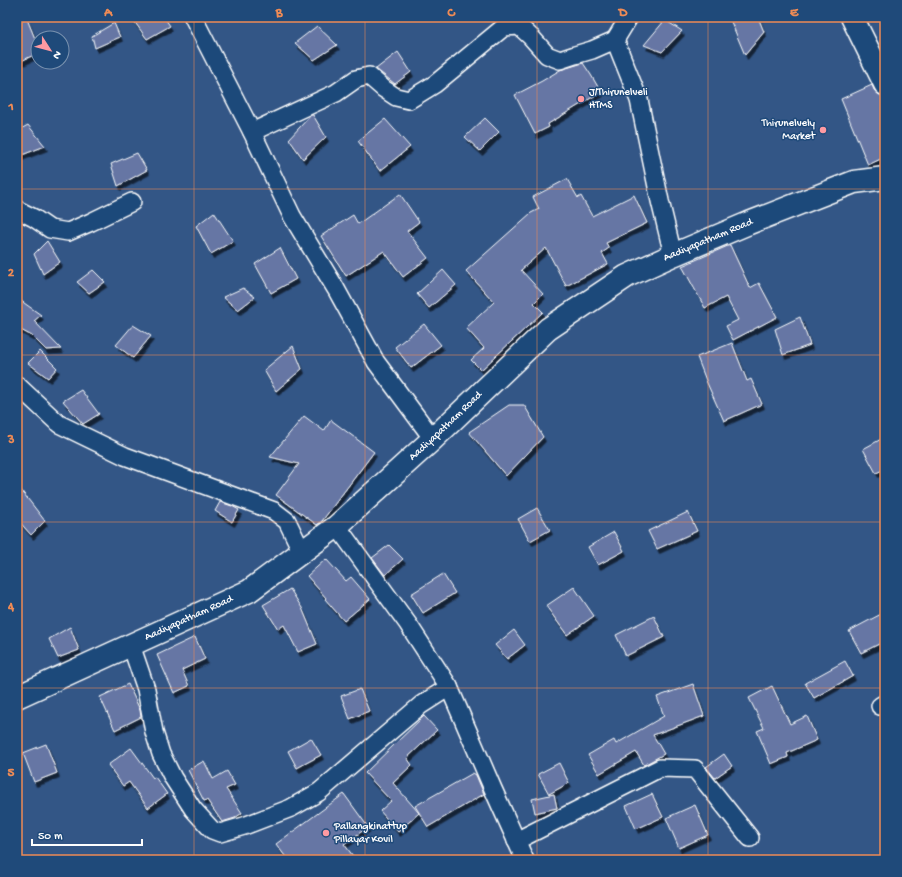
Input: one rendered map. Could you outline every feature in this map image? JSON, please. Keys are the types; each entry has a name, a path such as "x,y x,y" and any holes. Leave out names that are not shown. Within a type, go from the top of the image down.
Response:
{"street":[{"path":"193,17 252,132 292,216 336,289 376,362 433,440"},
{"path":"252,132 336,93 356,79 369,76 384,90 396,97 409,100 435,84 504,26 519,26 547,55 560,60 575,54 592,50 615,40 629,17"},
{"path":"852,17 885,84"},
{"path":"615,40 639,100 673,255"},
{"name":"Aadiyapatham Road","path":"17,697 249,591 337,526 433,440 548,329 628,276 749,223 854,182 885,178"},
{"path":"17,210 34,218 50,229 68,232 132,202"},
{"path":"20,393 59,424 125,456 274,511 287,520 302,552"},
{"path":"337,526 408,624 449,687 525,860"},
{"path":"131,645 146,689 154,732 161,754 173,778 193,809 212,830 220,832 244,826 291,808 320,792 421,705 449,687"},
{"path":"516,841 660,768 696,769 750,838"}],"building":[{"path":"131,17 164,17 170,26 147,39"},
{"path":"729,17 758,17 764,32 745,55"},
{"path":"27,19 31,30 30,30 30,57 17,63 17,23"},
{"path":"665,20 682,31 662,52 644,45"},
{"path":"114,23 120,37 95,48 92,36"},
{"path":"317,26 337,45 314,60 295,43"},
{"path":"398,52 411,72 395,84 376,69"},
{"path":"583,63 601,92 548,124 549,127 535,134 515,95 560,70"},
{"path":"872,85 874,90 882,96 885,104 885,157 868,165 841,99"},
{"path":"311,115 313,115 326,137 303,159 289,139"},
{"path":"485,118 499,132 480,151 465,137"},
{"path":"385,119 410,147 380,171 358,141"},
{"path":"28,125 45,146 17,157 17,131"},
{"path":"137,153 147,170 118,186 111,164"},
{"path":"567,179 578,198 581,196 592,216 634,195 647,223 606,243 609,248 602,253 608,264 566,286 546,248 521,270 543,294 534,303 543,312 481,370 471,360 484,348 466,328 494,302 466,271 531,213 539,209 533,197"},
{"path":"400,194 419,222 407,231 428,258 403,277 384,251 346,276 321,236 353,215 358,224"},
{"path":"214,212 233,241 211,254 196,226"},
{"path":"47,241 60,262 43,274 34,254"},
{"path":"730,245 750,288 759,283 777,317 733,340 726,326 738,320 726,297 705,308 682,266"},
{"path":"280,248 296,279 271,293 255,264"},
{"path":"93,270 105,282 89,293 77,282"},
{"path":"443,270 456,285 429,308 417,294"},
{"path":"243,288 255,297 238,310 223,297"},
{"path":"17,298 41,315 34,321 61,349 46,350 32,336 17,328"},
{"path":"800,317 810,345 783,355 775,329"},
{"path":"424,324 441,345 411,368 395,347"},
{"path":"133,325 151,336 133,358 116,345"},
{"path":"732,343 747,381 751,379 762,404 724,421 697,357"},
{"path":"293,346 302,369 276,391 264,370"},
{"path":"40,351 57,368 48,378 28,363"},
{"path":"81,390 99,414 83,424 63,401"},
{"path":"509,405 524,405 543,437 506,476 469,432"},
{"path":"304,416 324,431 331,420 374,452 322,521 317,525 276,495 299,464 270,457"},
{"path":"885,437 885,469 876,473 863,449"},
{"path":"17,485 45,521 31,535 17,519"},
{"path":"220,502 239,510 232,522 215,511"},
{"path":"537,508 550,530 530,541 518,519"},
{"path":"688,512 697,531 657,549 648,531"},
{"path":"614,532 624,551 598,565 588,547"},
{"path":"389,545 403,559 385,575 372,558"},
{"path":"326,559 346,581 351,577 370,599 344,621 307,576"},
{"path":"443,574 455,593 423,613 411,594"},
{"path":"574,587 594,616 567,635 546,606"},
{"path":"290,589 302,608 317,644 298,652 284,625 278,629 263,605"},
{"path":"885,612 885,641 861,653 849,631"},
{"path":"654,616 664,637 626,656 616,635"},
{"path":"70,627 79,650 58,658 49,639"},
{"path":"514,630 525,645 507,659 495,645"},
{"path":"195,637 205,659 182,670 189,686 174,693 157,655"},
{"path":"845,661 853,676 814,698 805,683"},
{"path":"128,684 140,710 141,717 115,730 100,697"},
{"path":"693,684 704,716 653,735 664,754 644,765 636,752 599,774 588,755 614,740 616,744 664,716 657,697"},
{"path":"772,686 790,724 807,716 817,740 787,753 788,757 771,764 757,731 764,728 749,698"},
{"path":"360,689 369,711 350,719 341,696"},
{"path":"424,716 437,730 407,758 412,765 393,783 419,813 398,832 380,811 391,801 365,773"},
{"path":"311,738 321,755 297,768 288,751"},
{"path":"46,744 57,773 34,782 23,753"},
{"path":"131,748 167,794 148,808 129,782 123,786 108,765"},
{"path":"724,754 732,766 715,778 706,767"},
{"path":"204,761 213,779 227,771 235,785 226,789 242,813 235,818 222,822 207,800 204,801 188,770"},
{"path":"559,763 569,783 549,794 538,774"},
{"path":"473,773 476,775 484,794 428,827 415,806"},
{"path":"344,794 368,827 344,844 356,860 288,860 276,844"},
{"path":"554,794 557,808 535,813 532,799"},
{"path":"652,794 663,817 636,829 626,806"},
{"path":"695,805 708,835 679,848 666,818"}],"place":[{"name":"J/Thirunelveli HTMS","path":"581,99"},
{"name":"Thirunelvely Market","path":"823,130"},
{"name":"Pallangkinattup Pillayar Kovil","path":"326,833"}]}
